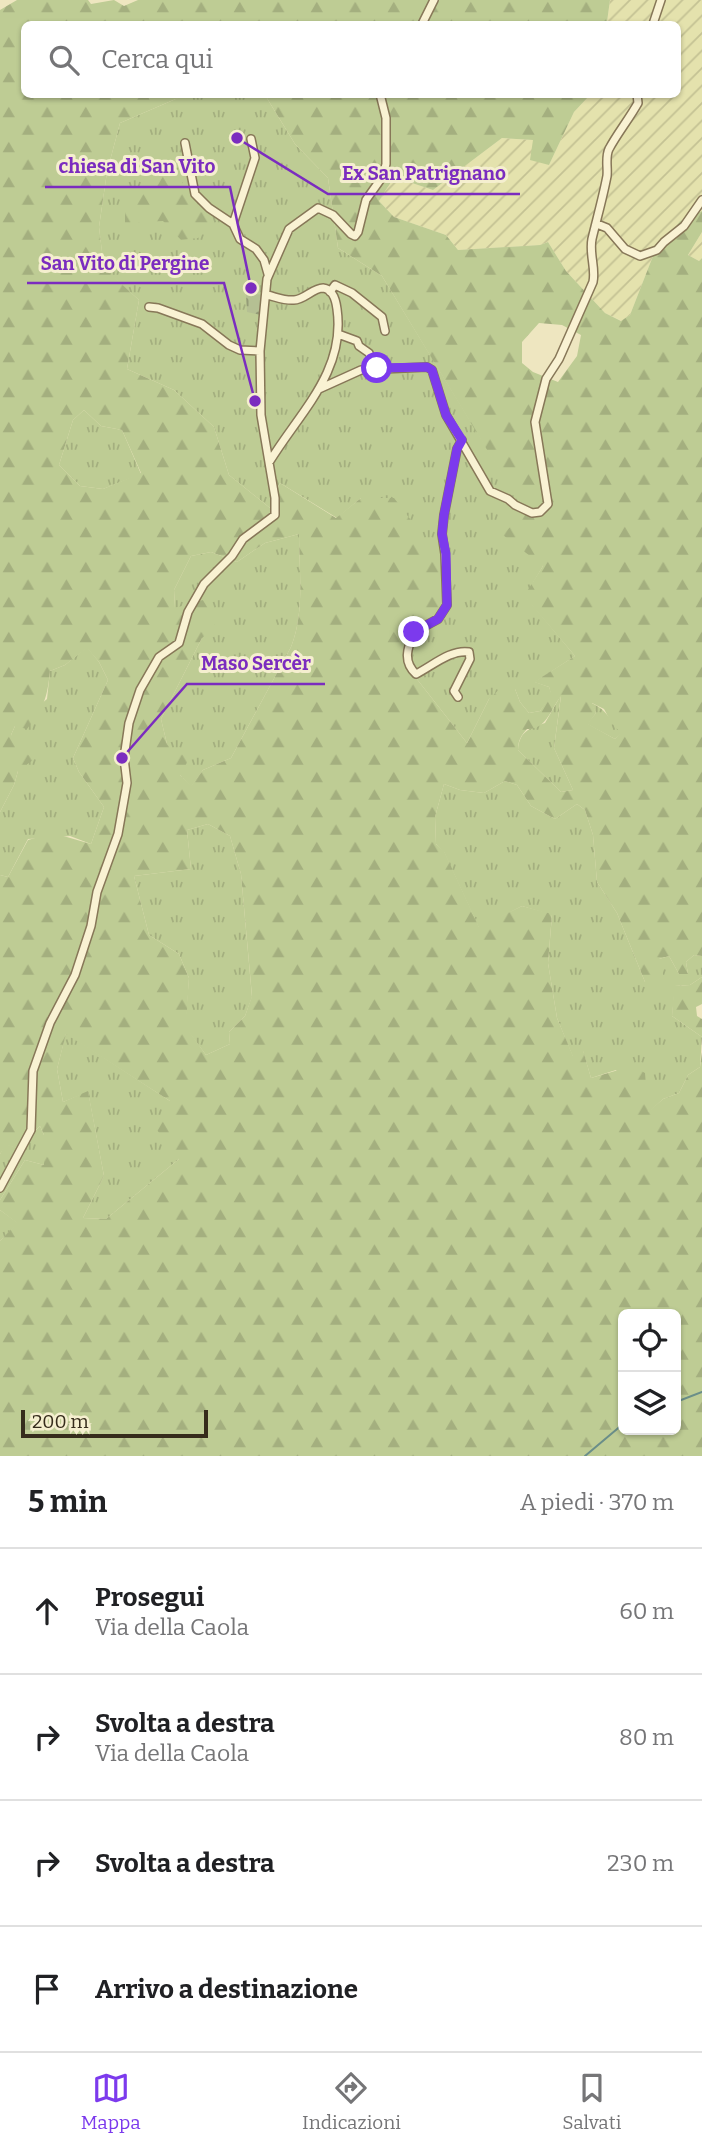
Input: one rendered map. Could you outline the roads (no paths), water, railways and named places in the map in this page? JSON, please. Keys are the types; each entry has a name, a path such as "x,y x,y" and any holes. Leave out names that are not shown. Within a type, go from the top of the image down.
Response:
{"street":[{"path":"424,21 434,0"},
{"path":"654,21 661,0"},
{"path":"268,275 289,229 318,208 333,215 351,234 355,236 358,232 366,200 383,176 386,164 386,118 381,98"},
{"path":"319,389 361,370 427,367 432,370 446,415 490,491 532,513 540,512 548,504 535,422 547,379 559,359 593,282 595,272 592,239 607,176 608,152 638,103 637,98"},
{"path":"233,224 255,158 251,139"},
{"path":"0,1188 31,1130 33,1071 50,1023 75,975 91,926 97,892 118,834 127,783 124,758 128,723 140,690 159,657 179,643 188,612 204,584 232,556 243,539 275,516 261,415 260,351 268,275 264,260 256,249 240,239 233,224 209,208 195,194 185,143"},
{"path":"597,224 607,228 625,249 639,256 657,250 684,226 702,200"},
{"path":"330,292 335,285 352,293 382,317 385,331"},
{"path":"267,295 294,300 323,288 336,299 338,334 337,348 319,389 270,465"},
{"path":"149,307 202,324 218,338 240,350 260,351"},
{"path":"338,334 357,341 359,346 369,353 374,369"},
{"path":"458,696 454,691 470,659 469,652 447,657 416,674 409,667 406,653 414,632 438,619 447,605 446,554 442,534 457,449 462,440"}],"waterway":[{"path":"681,1400 702,1392"},
{"path":"585,1456 618,1428"}],"place":[{"name":"Ex San Patrignano","path":"237,138"},
{"name":"chiesa di San Vito","path":"251,288"},
{"name":"San Vito di Pergine","path":"255,401"},
{"name":"Maso Sercèr","path":"122,758"}]}
